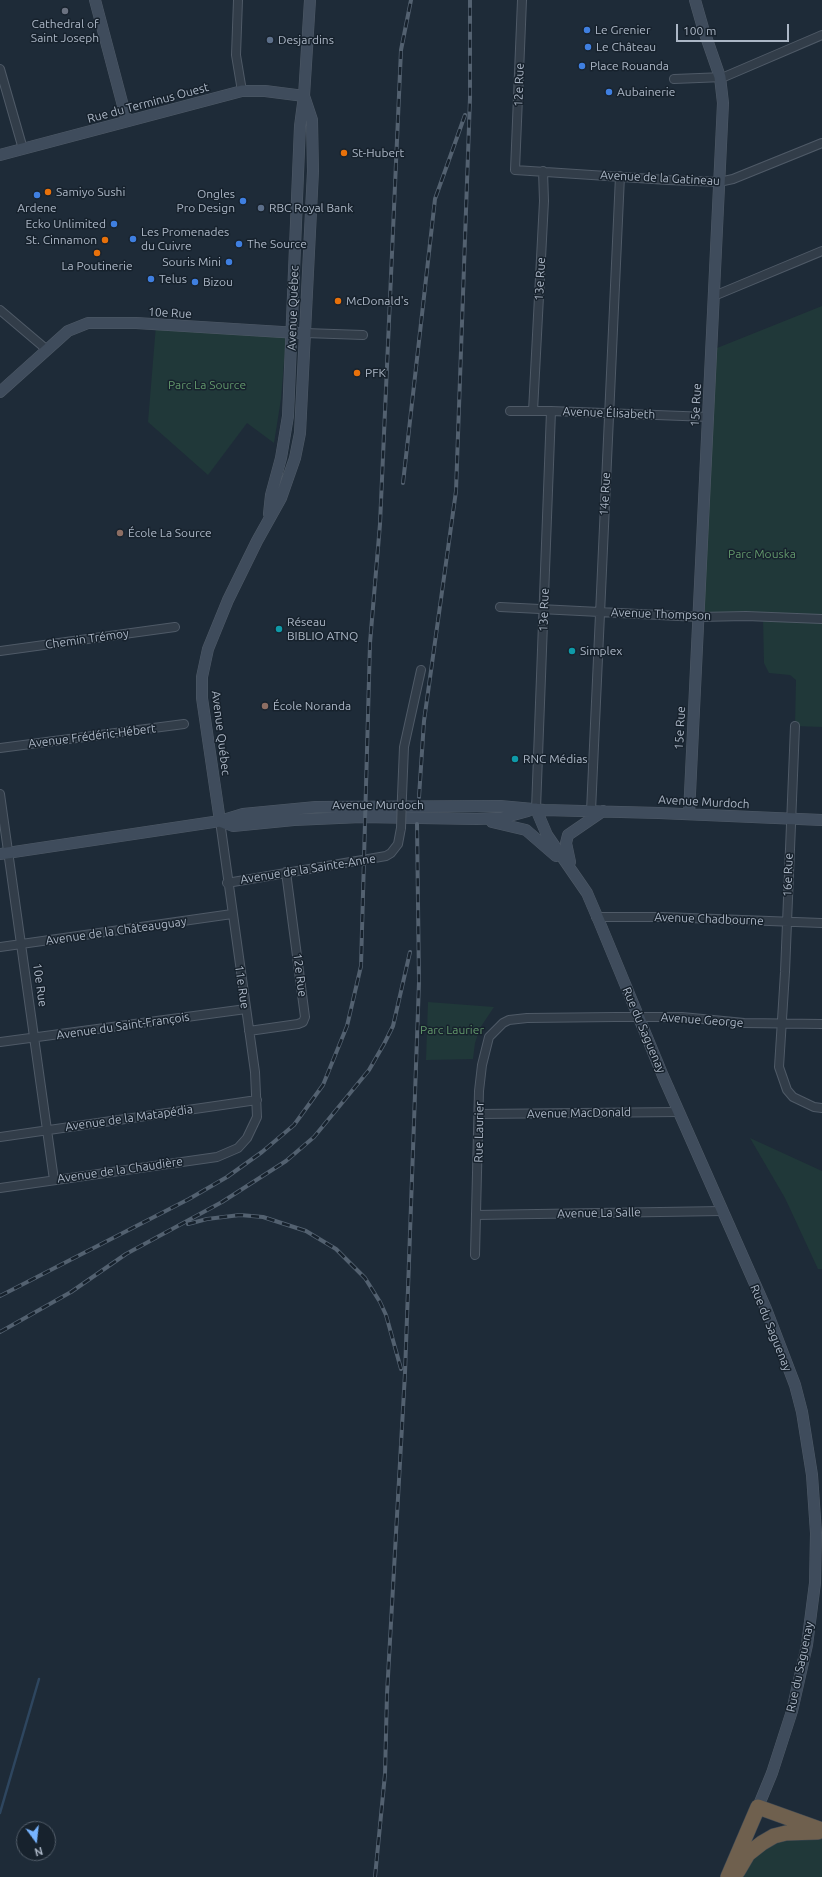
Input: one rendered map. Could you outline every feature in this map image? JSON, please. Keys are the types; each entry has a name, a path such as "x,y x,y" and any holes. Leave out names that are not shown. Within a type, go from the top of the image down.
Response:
{"highway":[{"path":"758,1807 822,1831"},
{"name":"Rue du Saguenay","path":"728,1877 758,1807"},
{"path":"734,1877 748,1854 774,1836 786,1833 822,1831"}],"main road":[{"path":"95,0 127,121"},
{"name":"Avenue Québec","path":"269,517 271,495 281,458 287,427 300,126 304,96 310,0"},
{"name":"15e Rue","path":"689,814 723,103 720,77 695,0"},
{"name":"Rue du Terminus Ouest","path":"0,155 242,91 265,91 304,96"},
{"name":"Avenue Québec","path":"220,821 202,698 202,677 208,649 214,632 269,517 281,498 298,444 313,171 312,120 304,96"},
{"name":"10e Rue","path":"0,392 46,349 68,331 88,323 136,323 305,333"},
{"name":"Avenue Murdoch","path":"4,854 220,821 243,814 316,806 500,806 536,809 822,820"},
{"name":"Avenue Murdoch","path":"220,821 233,826 294,820 353,817 467,819 502,818 536,809"},
{"name":"Rue du Saguenay","path":"536,809 547,834 586,893 679,1112 766,1309 795,1385 808,1439 816,1534 816,1565 807,1645 792,1711 772,1773 758,1807"},
{"path":"576,877 568,857 566,843 568,835 603,811"},
{"path":"467,819 498,823 526,830 553,852 576,877"}],"street":[{"path":"238,0 236,55 242,91"},
{"name":"12e Rue","path":"515,170 522,0"},
{"path":"674,79 720,77 822,35"},
{"path":"0,69 23,149"},
{"name":"Avenue de la Gatineau","path":"515,170 719,182 733,179 822,143"},
{"name":"13e Rue","path":"533,411 544,201 543,172"},
{"name":"14e Rue","path":"590,811 620,176"},
{"path":"714,296 822,251"},
{"path":"0,310 46,349"},
{"name":"10e Rue","path":"305,333 364,335"},
{"name":"Avenue Élisabeth","path":"510,411 551,411 708,417"},
{"name":"13e Rue","path":"536,809 551,411"},
{"name":"Avenue Thompson","path":"500,607 698,617 746,616 822,619"},
{"name":"Chemin Trémoy","path":"0,651 175,627"},
{"name":"Avenue de la Sainte-Anne","path":"227,883 386,856 391,853 398,844 401,828 404,747 420,670"},
{"name":"Avenue Frédéric-Hébert","path":"0,748 184,724"},
{"name":"16e Rue","path":"795,726 779,1067 787,1090 793,1097 814,1107 822,1108"},
{"name":"10e Rue","path":"0,794 4,854 21,944 54,1180"},
{"name":"11e Rue","path":"220,821 227,883 246,1009 257,1100 257,1117 255,1124 247,1138 238,1148"},
{"name":"12e Rue","path":"249,1031 298,1024 303,1022 305,1017 286,872"},
{"name":"Avenue de la Châteauguay","path":"0,947 232,914"},
{"name":"Avenue Chadbourne","path":"596,917 786,920 822,922"},
{"name":"Avenue du Saint-François","path":"0,1042 246,1009"},
{"name":"Avenue George","path":"509,1020 527,1018 682,1017 728,1022 822,1024"},
{"name":"Rue Laurier","path":"475,1255 480,1114 479,1091 486,1045 490,1037 509,1020"},
{"name":"Avenue de la Matapédia","path":"0,1137 257,1100"},
{"name":"Avenue MacDonald","path":"480,1114 679,1112"},
{"name":"Avenue de la Chaudière","path":"0,1188 217,1157 238,1148"},
{"name":"Avenue La Salle","path":"476,1215 722,1211"}],"green space":[{"name":"Parc Mouska","path":"822,306 822,727 795,726 796,680 790,675 769,673 764,663 763,617 699,617 712,350"},
{"name":"Parc La Source","path":"156,325 286,337 281,399 274,443 247,423 208,475 148,422"},
{"name":"Parc Laurier","path":"428,1002 494,1007 480,1028 475,1043 473,1059 426,1060"},
{"path":"750,1138 822,1171 822,1269 818,1269 785,1198"},
{"path":"822,1831 822,1877 734,1877 762,1843"}],"waterway":[{"path":"0,1813 39,1679"}],"railway":[{"path":"0,1296 189,1199 227,1177 262,1152 294,1125 323,1085 347,1026 361,966 370,643 380,524 401,50 411,0"},
{"path":"419,797 424,721 456,491 470,98 470,0"},
{"path":"403,483 435,199 465,115"},
{"path":"375,1877 385,1774 387,1694 405,1373 419,982 417,824"},
{"path":"0,1332 71,1292 126,1254 222,1202 286,1161 314,1137 369,1070 384,1044 393,1026 410,952"},
{"path":"188,1224 207,1219 240,1215 263,1217 306,1231 336,1249 365,1278 380,1302 386,1315 401,1369"}],"place":[{"name":"Cathedral of Saint Joseph","path":"65,11"},
{"name":"Le Grenier","path":"587,30"},
{"name":"Desjardins","path":"270,40"},
{"name":"Le Château","path":"588,47"},
{"name":"Place Rouanda","path":"582,66"},
{"name":"Aubainerie","path":"609,92"},
{"name":"St-Hubert","path":"344,153"},
{"name":"Samiyo Sushi","path":"48,192"},
{"name":"Ardene","path":"37,195"},
{"name":"Ongles Pro Design","path":"243,201"},
{"name":"RBC Royal Bank","path":"261,208"},
{"name":"Ecko Unlimited","path":"114,224"},
{"name":"Les Promenades du Cuivre","path":"133,239"},
{"name":"St. Cinnamon","path":"105,240"},
{"name":"The Source","path":"239,244"},
{"name":"La Poutinerie","path":"97,253"},
{"name":"Souris Mini","path":"229,262"},
{"name":"Telus","path":"151,279"},
{"name":"Bizou","path":"195,282"},
{"name":"McDonald's","path":"338,301"},
{"name":"PFK","path":"357,373"},
{"name":"École La Source","path":"120,533"},
{"name":"Réseau BIBLIO ATNQ","path":"279,629"},
{"name":"Simplex","path":"572,651"},
{"name":"École Noranda","path":"265,706"},
{"name":"RNC Médias","path":"515,759"}]}
